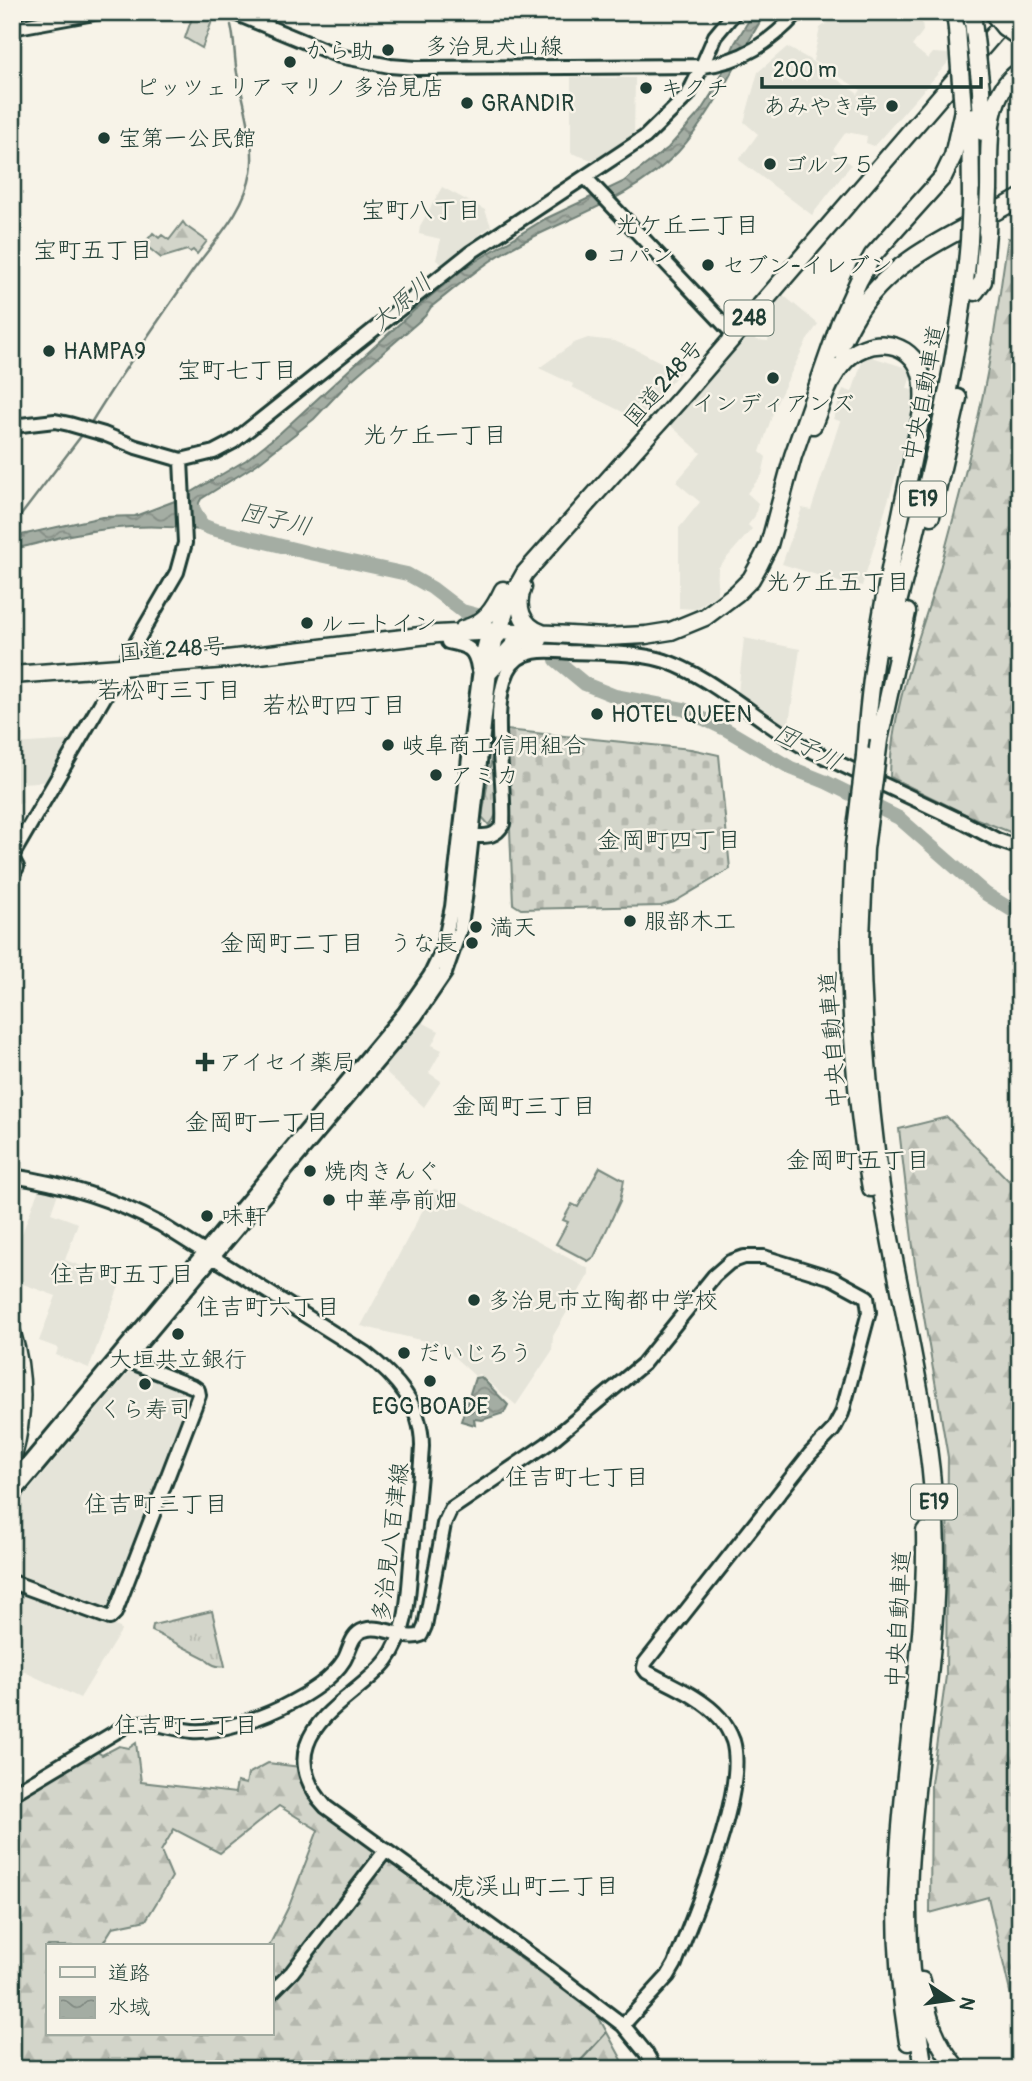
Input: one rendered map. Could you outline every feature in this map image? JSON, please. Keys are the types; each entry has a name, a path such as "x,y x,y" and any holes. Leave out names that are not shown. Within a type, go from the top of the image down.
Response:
{"highway":[{"path":"992,12 1004,27 1020,38"},
{"name":"国道248号","path":"492,634 525,573 534,566 1002,12"},
{"name":"国道248号","path":"492,634 508,586 537,548 1013,12"},
{"path":"534,566 518,601 526,623 541,636 646,635 671,631 705,617 751,579 769,545 793,456 844,311 873,256 943,177 953,156 971,100 964,17"},
{"name":"中央自動車道","path":"913,2069 901,1995 897,1902 900,1838 922,1644 925,1521 915,1428 856,1094 850,989 879,740 894,664 951,433 975,292 981,195 964,17"},
{"path":"981,195 993,113 1001,89 1010,77 1020,71"},
{"path":"830,350 851,310 897,260 923,241 1020,190"},
{"path":"492,634 638,640 661,638 698,626 720,614 751,585 779,536 836,355 857,314 881,285 926,248 1020,198"},
{"name":"中央自動車道","path":"924,2069 913,1994 909,1872 933,1646 936,1604 935,1521 926,1426 884,1208 868,1093 855,938 854,845 865,756 886,650 950,385 964,297 979,236"},
{"path":"811,431 836,373 854,353 870,344 888,344 907,353 915,362 923,380 923,406 887,590 867,720 865,756"},
{"name":"248","path":"443,638 475,625 490,614 508,586"},
{"name":"国道248号","path":"12,676 306,661 443,638 492,634"},
{"path":"485,673 514,645 523,641 537,641 541,636"},
{"name":"国道248号","path":"12,684 120,672"},
{"path":"12,1333 19,1356 22,1402 19,1434 12,1460"},
{"path":"917,1787 915,1887 923,1989 931,2027 943,2050 958,2069"}],"street":[{"path":"12,28 100,12"},
{"name":"多治見犬山線","path":"232,12 339,56 390,66 719,65 759,48 797,12"},
{"path":"12,426 55,421 181,460 214,452 233,442 470,253 588,180 645,137 688,95 715,36 736,12"},
{"path":"588,180 731,332"},
{"path":"12,875 17,867 12,857 177,572 183,557 185,538 181,460"},
{"path":"12,1496 126,1360 405,1012 430,976 442,951 452,907 492,634"},
{"path":"12,1479 28,1464 415,1017 434,992 449,963 460,930 485,673 472,651 443,638"},
{"path":"471,836 493,836 503,824 499,719 503,689 507,672 519,656 540,650 653,658 673,664 694,674 804,747 996,840 1020,848"},
{"name":"多治見八百津線","path":"12,1176 55,1183 103,1197 151,1219 386,1369 402,1387 417,1413 422,1429 421,1481 406,1619 388,1659 323,1719 311,1734 303,1759 313,1793 326,1807 623,2025 646,2053 655,2069"},
{"path":"12,1794 129,1724 141,1721 196,1731 242,1723 292,1703 337,1669 359,1632 373,1628 413,1638 421,1635 444,1524 451,1509 547,1444 643,1364 714,1276 730,1262 744,1257 764,1257 832,1278 867,1297 869,1312 842,1413 833,1430 810,1454 645,1663 647,1672 712,1709 720,1719 733,1742 734,1781 728,1818 676,1964 623,2025"},
{"path":"12,1582 110,1618 115,1613 199,1395 194,1387 126,1360"},
{"path":"273,1991 292,1972 386,1850"}],"shaded area":[{"path":"868,12 921,12 923,31 912,46 928,59 933,53 950,54 951,59 874,146 866,143 867,136 846,132 833,150 851,165 812,215 739,160 758,134 744,122 758,72 787,47 858,94 861,90 813,61 820,28 841,13 864,17"},
{"path":"571,77 635,78 634,138 598,162 571,153"},
{"path":"442,187 485,210 491,226 442,264 436,260 441,239 419,234 420,226"},
{"path":"782,294 818,324 806,342 776,404 760,452 766,457 762,475 747,493 758,503 755,516 748,525 752,529 718,568 717,594 695,609 679,608 679,528 700,502 676,482 701,453 667,422 748,331 757,340 768,341 770,323 758,320"},
{"path":"588,338 614,341 680,372 639,420 539,368 574,343"},
{"path":"869,356 913,370 907,388 916,392 910,411 915,413 862,586 849,582 845,584 782,564 802,508 811,510 840,421 833,419 843,389 852,392 862,362"},
{"path":"744,638 800,649 788,730 738,693"},
{"path":"75,740 52,781 22,783 23,803 12,803 12,744"},
{"path":"422,1022 439,1031 432,1045 442,1050 429,1073 441,1081 424,1107 387,1073 385,1063"},
{"path":"40,1186 58,1193 51,1213 78,1223 65,1260 121,1281 89,1368 56,1355 58,1348 39,1341 56,1296 12,1280 12,1260"},
{"name":"多治見市立陶都中学校","path":"434,1189 443,1191 589,1269 589,1274 553,1336 552,1351 516,1405 479,1374 475,1376 441,1345 361,1326"},
{"path":"135,1369 190,1392 193,1396 178,1436 173,1438 169,1446 172,1452 110,1609 105,1612 12,1577 12,1511 130,1371"},
{"path":"12,1588 120,1628 121,1631 80,1698 12,1666"}],"green space":[{"path":"193,15 213,18 202,48 185,38"},
{"path":"183,222 207,241 197,254 193,250 187,250 161,258 144,244 153,233 159,238 162,235 169,240"},
{"path":"1008,238 1020,241 1020,836 967,815 890,777 902,695 942,561 978,418 991,353"},
{"path":"506,730 691,749 719,755 730,869 674,902 661,906 521,909 513,904"},
{"path":"495,737 499,797 494,818 489,825 482,817"},
{"path":"947,1117 1009,1181 1020,1166 1020,2035 988,1897 930,1913 931,1783 946,1676 948,1457 915,1264 899,1129"},
{"path":"600,1167 624,1180 620,1201 594,1257 588,1261 556,1244 568,1222 563,1220 572,1204 578,1207"},
{"path":"212,1611 225,1666 214,1665 152,1631 153,1625"},
{"path":"136,1743 141,1782 235,1793 237,1782 246,1784 248,1774 268,1763 300,1767 312,1804 598,2016 627,2069 12,2069 12,1822 20,1815 12,1803 96,1751 102,1755 119,1746 129,1748","holes":["279,1806 318,1830 289,1906 270,1944 273,1944 273,2036 46,2036 46,1944 102,1944 113,1927 146,1920 172,1877 161,1851 174,1829 220,1853"]}],"water":[{"path":"754,12 766,12 703,120 678,152 661,168 602,205 494,258 462,282 349,382 314,419 257,464 201,499 199,510 205,520 201,530 168,527 119,528 70,535 12,549 12,537 102,517 135,516 180,499 246,460 280,433 421,304 466,267 545,219 623,182 668,148 700,112 716,87 735,43"},
{"path":"481,1377 508,1405 504,1413 482,1420 474,1419 475,1425 461,1421 475,1378"}],"waterway":[{"path":"89,426 152,329 228,225 248,186 252,149 231,25"},
{"path":"12,527 85,431"},
{"name":"団子川","path":"194,510 202,525 212,529 407,574 432,588 462,611 477,615"},
{"name":"団子川","path":"556,660 585,684 615,696 683,709 727,730 791,768 899,818 986,894 1020,915"},
{"path":"573,2069 606,2033"}],"place":[{"name":"から助","path":"388,50"},
{"name":"ピッツェリア マリノ 多治見店","path":"290,62"},
{"name":"キクチ","path":"646,88"},
{"name":"GRANDIR","path":"467,103"},
{"name":"あみやき亭","path":"892,106"},
{"name":"宝第一公民館","path":"104,138"},
{"name":"ゴルフ５","path":"770,164"},
{"name":"コパン","path":"591,255"},
{"name":"セブン-イレブン","path":"708,265"},
{"name":"HAMPA9","path":"49,351"},
{"name":"インディアンズ","path":"773,378"},
{"name":"ルートイン","path":"307,623"},
{"name":"HOTEL QUEEN","path":"597,714"},
{"name":"岐阜商工信用組合","path":"388,745"},
{"name":"アミカ","path":"436,775"},
{"name":"服部木工","path":"630,921"},
{"name":"満天","path":"476,927"},
{"name":"うな長","path":"472,943"},
{"name":"アイセイ薬局","path":"205,1062"},
{"name":"焼肉きんぐ","path":"310,1171"},
{"name":"中華亭前畑","path":"329,1200"},
{"name":"味軒","path":"207,1216"},
{"name":"多治見市立陶都中学校","path":"474,1300"},
{"name":"大垣共立銀行","path":"178,1334"},
{"name":"だいじろう","path":"404,1353"},
{"name":"EGG BOADE","path":"430,1381"},
{"name":"くら寿司","path":"145,1384"}],"district":[{"name":"宝町八丁目","path":"421,210"},
{"name":"光ケ丘二丁目","path":"687,225"},
{"name":"宝町五丁目","path":"93,250"},
{"name":"宝町七丁目","path":"237,370"},
{"name":"光ケ丘一丁目","path":"435,435"},
{"name":"光ケ丘五丁目","path":"838,582"},
{"name":"若松町三丁目","path":"169,690"},
{"name":"若松町四丁目","path":"334,705"},
{"name":"金岡町四丁目","path":"669,840"},
{"name":"金岡町二丁目","path":"292,943"},
{"name":"金岡町三丁目","path":"524,1106"},
{"name":"金岡町一丁目","path":"257,1122"},
{"name":"金岡町五丁目","path":"858,1160"},
{"name":"住吉町五丁目","path":"122,1274"},
{"name":"住吉町六丁目","path":"268,1307"},
{"name":"住吉町七丁目","path":"577,1477"},
{"name":"住吉町三丁目","path":"156,1504"},
{"name":"住吉町二丁目","path":"186,1725"},
{"name":"虎渓山町二丁目","path":"535,1886"}],"water label":[{"name":"大原川","path":"401,302"}]}
